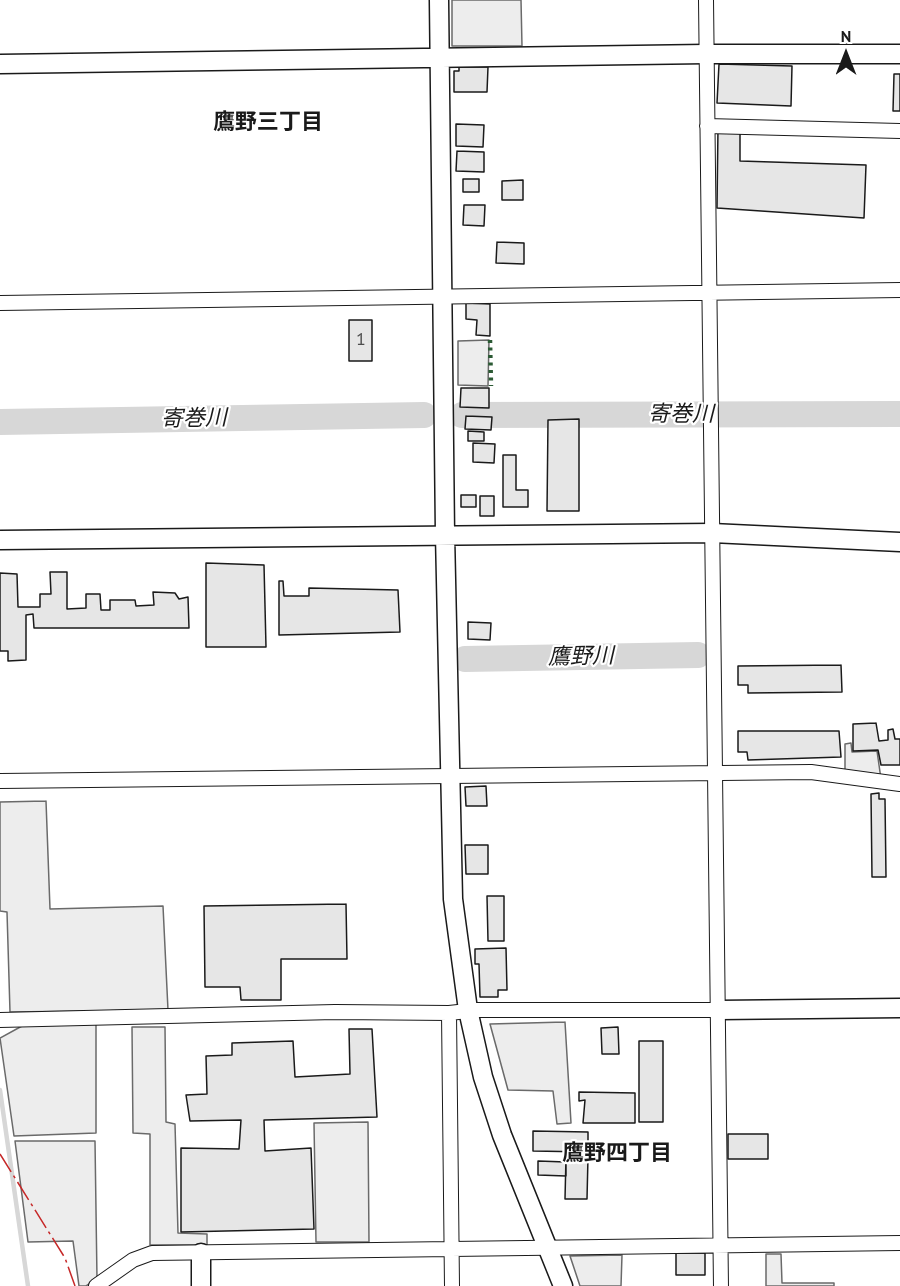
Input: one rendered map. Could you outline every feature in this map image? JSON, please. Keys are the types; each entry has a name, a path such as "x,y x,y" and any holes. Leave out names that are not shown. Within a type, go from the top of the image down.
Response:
{"street":[{"path":"439,0 445,534 453,899 468,1010 483,1077 502,1135 563,1286"},
{"path":"705,0 721,1286"},
{"path":"0,64 706,54 900,54"},
{"path":"707,126 900,131"},
{"path":"0,303 900,290"},
{"path":"0,540 712,532 900,542"},
{"path":"0,781 811,772 900,784"},
{"path":"0,1020 324,1012 449,1013 468,1010 900,1008"},
{"path":"449,1013 452,1286"},
{"path":"96,1286 140,1256 201,1253 900,1243"},
{"path":"201,1253 201,1286"}],"shaded area":[{"path":"452,0 521,0 522,46 452,46"},
{"path":"489,340 488,386 458,385 458,341"},
{"path":"851,743 852,752 877,751 881,779 845,774 845,744"},
{"path":"46,801 50,909 163,906 168,1010 10,1012 7,912 0,911 0,802"},
{"path":"565,1022 571,1123 557,1124 553,1091 508,1090 490,1024"},
{"path":"96,1024 96,1133 14,1136 0,1038 22,1026"},
{"path":"132,1027 165,1027 166,1122 175,1124 178,1233 207,1234 207,1245 150,1245 150,1134 133,1133"},
{"path":"368,1122 369,1242 316,1242 314,1123"},
{"path":"15,1141 95,1141 97,1279 86,1286 79,1286 73,1241 28,1242"},
{"path":"766,1254 781,1254 782,1283 834,1283 834,1286 766,1286"},
{"path":"622,1255 621,1286 580,1286 570,1256"}],"building":[{"path":"719,64 792,66 791,106 717,103"},
{"path":"459,67 488,67 487,92 454,92 454,71 459,71"},
{"path":"894,74 900,74 900,111 893,111"},
{"path":"456,124 484,125 483,147 456,146"},
{"path":"718,127 740,127 740,161 866,165 864,218 717,208"},
{"path":"457,151 484,152 484,172 456,171"},
{"path":"463,179 479,179 479,192 463,192"},
{"path":"523,180 523,200 502,200 502,181"},
{"path":"464,205 485,205 484,226 463,225"},
{"path":"497,242 524,243 524,264 496,263"},
{"path":"466,303 490,304 490,336 476,335 477,320 466,319"},
{"path":"349,320 372,320 372,361 349,361"},
{"path":"461,388 489,388 489,408 460,407"},
{"path":"466,416 492,417 491,430 465,429"},
{"path":"579,419 579,511 547,511 548,420"},
{"path":"468,431 484,432 484,441 468,441"},
{"path":"473,443 495,444 494,463 473,462"},
{"path":"503,455 516,455 516,490 528,490 528,507 503,507"},
{"path":"461,495 476,495 476,507 461,507"},
{"path":"480,496 494,496 494,516 480,516"},
{"path":"206,563 264,565 266,647 206,647"},
{"path":"50,572 67,572 67,609 86,608 86,594 100,594 101,610 110,610 110,600 135,600 136,606 154,605 153,592 175,593 179,599 188,597 189,628 34,628 33,614 26,615 26,660 8,661 8,651 0,651 0,573 17,574 18,607 40,607 40,594 51,594"},
{"path":"279,581 283,581 284,596 309,596 309,588 398,590 400,632 279,635"},
{"path":"468,622 491,623 490,640 468,639"},
{"path":"841,665 842,692 748,693 748,685 738,685 738,666"},
{"path":"876,723 879,741 888,740 888,730 893,729 895,739 900,739 900,765 881,765 878,750 853,751 853,724"},
{"path":"738,731 839,731 841,757 748,760 747,752 738,752"},
{"path":"486,786 487,806 466,806 465,787"},
{"path":"879,793 879,799 885,799 886,877 872,877 871,794"},
{"path":"465,845 488,845 488,874 466,874"},
{"path":"487,896 504,896 504,941 488,941"},
{"path":"346,904 347,959 281,959 281,1000 241,1000 240,987 205,987 204,906"},
{"path":"506,948 507,990 498,990 498,997 480,997 479,964 475,964 475,949"},
{"path":"618,1027 619,1054 602,1054 601,1028"},
{"path":"349,1029 372,1029 377,1117 264,1120 265,1151 311,1148 314,1229 181,1232 181,1148 239,1149 241,1120 190,1121 186,1095 207,1094 206,1056 232,1055 232,1043 293,1041 295,1077 350,1074"},
{"path":"639,1041 663,1041 663,1122 639,1122"},
{"path":"579,1092 635,1093 635,1123 583,1123 585,1100 579,1101"},
{"path":"533,1131 588,1132 588,1152 533,1151"},
{"path":"728,1134 768,1134 768,1159 728,1159"},
{"path":"566,1151 588,1152 588,1157 566,1157"},
{"path":"566,1157 588,1157 587,1199 565,1199"},
{"path":"538,1161 566,1162 566,1176 538,1175"},
{"path":"676,1253 705,1253 705,1275 676,1275"}],"waterway":[{"name":"寄巻川","path":"462,415 900,414"},
{"name":"寄巻川","path":"0,422 424,415"},
{"name":"鷹野川","path":"465,659 698,655"},
{"path":"0,1090 28,1286"}],"hedge":[{"path":"490,340 491,386"}],"power":[{"path":"0,1154 65,1258 75,1286"}],"district":[{"name":"鷹野三丁目","path":"268,123"},
{"name":"鷹野四丁目","path":"617,1154"}]}
